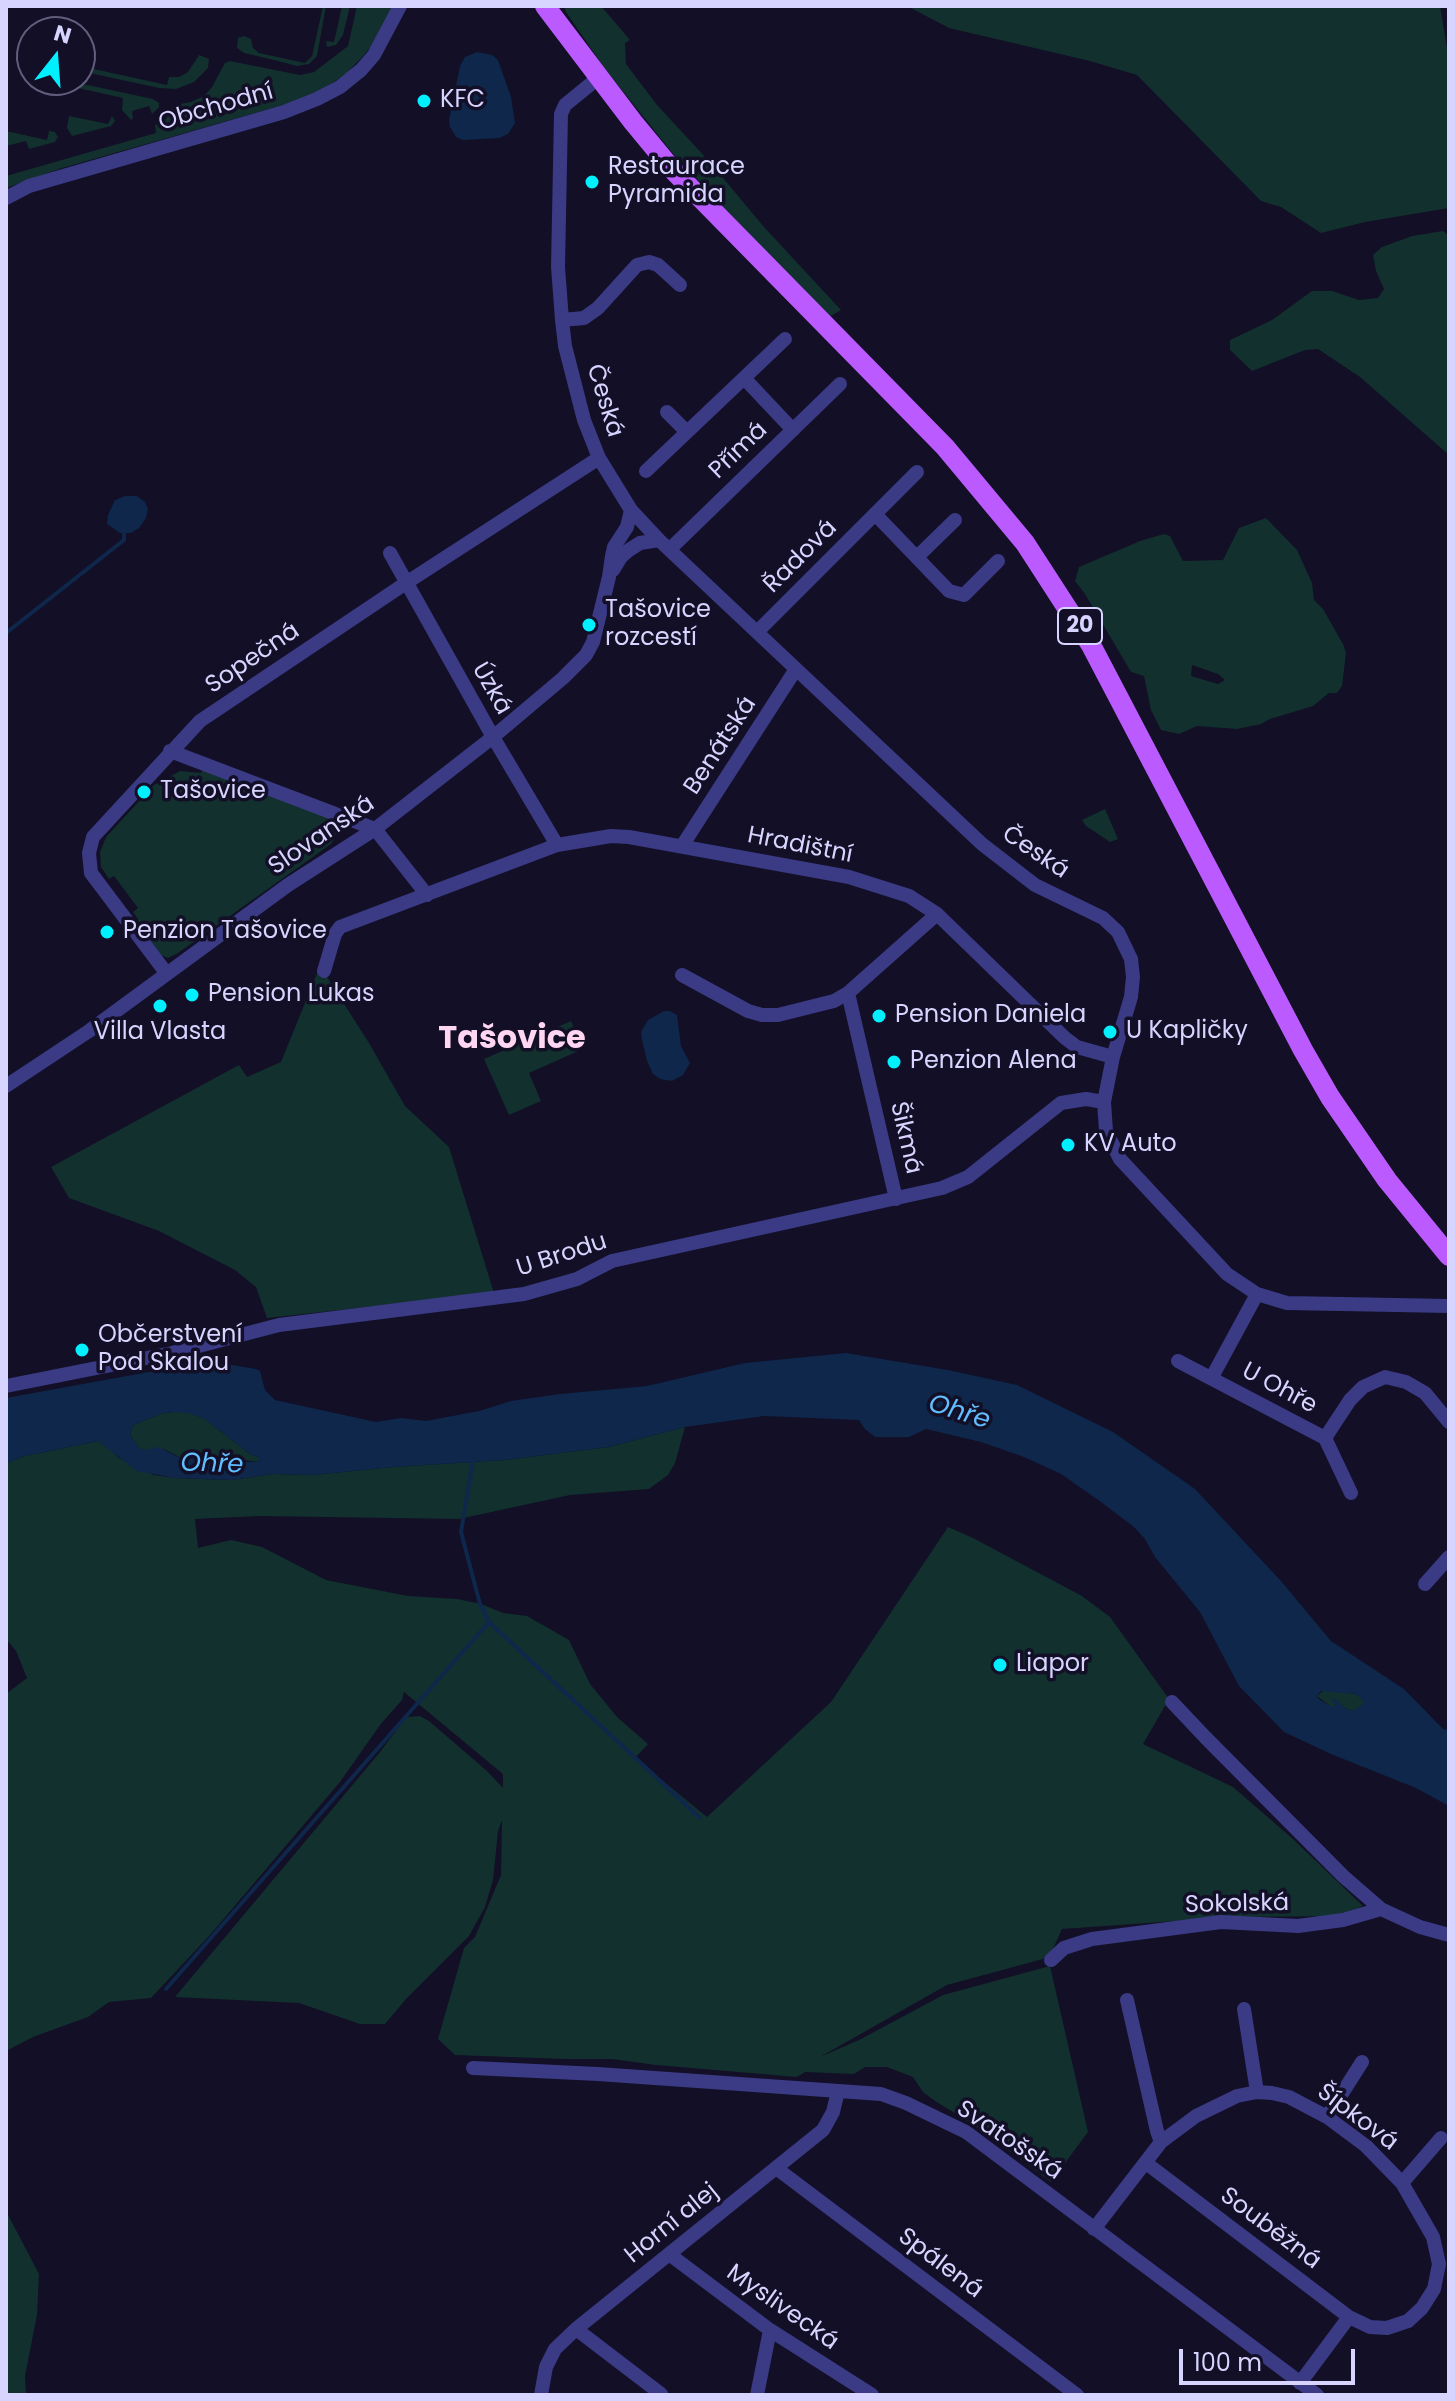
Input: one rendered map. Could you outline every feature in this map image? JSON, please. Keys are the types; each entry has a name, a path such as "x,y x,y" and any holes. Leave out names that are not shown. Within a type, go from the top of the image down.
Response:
{"main road":[{"name":"20","path":"545,6 671,168 945,447 1025,543 1091,645 1330,1097 1387,1180 1449,1256"}],"street":[{"name":"Obchodní","path":"6,198 29,186 284,112 317,99 340,87 361,70 374,55 400,6"},
{"name":"Česká","path":"598,78 565,105 561,114 558,267 562,320 584,420 599,458 631,510 982,844 1035,885 1103,918 1118,932 1131,959 1133,977 1131,997 1113,1057 1104,1102 1106,1131 1120,1159 1227,1274 1257,1294 1287,1303 1449,1306"},
{"path":"562,320 584,318 591,313 637,265 649,262 658,265 680,285"},
{"name":"Přímá","path":"646,471 687,432 712,400 744,378 785,339"},
{"path":"744,378 793,430"},
{"name":"Přímá","path":"664,544 793,430 840,384"},
{"path":"667,412 687,432"},
{"name":"Sopečná","path":"167,974 91,873 89,853 93,837 200,721 599,458"},
{"name":"Řadová","path":"758,631 917,472"},
{"name":"Slovanská","path":"6,1086 89,1031 288,885 375,829 493,737 586,655 593,642 614,547 627,527 631,510"},
{"path":"875,514 949,591 964,595 998,561"},
{"path":"917,557 955,520"},
{"name":"Slovanská","path":"609,577 629,550 646,541 664,544"},
{"name":"Úzká","path":"390,553 557,845"},
{"name":"Benátská","path":"682,846 796,669"},
{"path":"170,751 375,829 427,895"},
{"name":"Hradištní","path":"324,971 340,927 557,845 611,836 682,846 873,883 909,896 937,914 1065,1038 1077,1047 1113,1057"},
{"path":"682,975 732,1004 762,1015 778,1015 834,1001 848,993 937,914"},
{"name":"Šikmá","path":"848,993 896,1199"},
{"name":"U Brodu","path":"6,1386 172,1353 279,1325 524,1294 577,1279 612,1261 942,1188 968,1177 1061,1103 1086,1099 1104,1102"},
{"name":"U Ohře","path":"1212,1377 1257,1294"},
{"name":"U Ohře","path":"1178,1361 1325,1438 1351,1493"},
{"name":"U Ohře","path":"1325,1438 1350,1400 1363,1387 1385,1377 1406,1382 1425,1393 1449,1422"},
{"path":"1425,1584 1449,1557"},
{"path":"1172,1702 1343,1876 1381,1909 1420,1927 1449,1935"},
{"name":"Sokolská","path":"1051,1960 1064,1948 1092,1939 1221,1922 1298,1926 1343,1920 1381,1909"},
{"path":"1127,2000 1161,2142"},
{"path":"1094,2229 1161,2142 1217,2105 1257,2092 1244,2009"},
{"path":"1327,2117 1362,2062"},
{"name":"Svatošská","path":"473,2068 881,2094 906,2103 966,2132 1317,2395"},
{"name":"Horní alej","path":"541,2395 546,2367 555,2349 823,2130 833,2112 838,2091"},
{"name":"Šípková","path":"1257,2092 1289,2097 1327,2117 1366,2146 1402,2183 1433,2237 1437,2251 1437,2277 1434,2289 1422,2308 1408,2321 1387,2328 1370,2327"},
{"path":"1402,2183 1441,2138"},
{"name":"Souběžná","path":"1146,2163 1349,2317 1370,2327"},
{"name":"Spálená","path":"776,2168 1077,2395"},
{"name":"Myslivecká","path":"669,2254 770,2330 872,2395"},
{"path":"1300,2383 1349,2317"},
{"path":"576,2329 661,2394"},
{"path":"757,2395 770,2330"}],"green space":[{"path":"323,6 326,6 317,56 309,64 297,66 244,53 237,48 238,38 244,36 251,39 253,48 259,53 305,63 312,56"},
{"path":"342,6 350,6 343,35 336,45 327,47 326,41 334,42"},
{"path":"357,6 393,6 373,44 346,74 304,99 62,168 6,188 6,176 156,133 155,125 166,119 174,105 204,96 225,63 230,61 300,75 314,72 348,46"},
{"path":"564,6 601,6 630,40 625,43 626,64 657,105 841,310 829,317 675,156 605,69"},
{"path":"907,6 1440,6 1449,60 1449,208 1321,233 1281,207 1261,201 1137,75 949,28"},
{"path":"199,55 209,59 208,68 194,82 176,89 96,74 96,69 167,85 169,77 179,77 188,72"},
{"path":"96,87 153,99 159,107 152,114 149,106 132,111 131,120 122,110 123,98 96,92"},
{"path":"69,116 108,124 112,116 115,121 111,126 72,136 67,128"},
{"path":"6,131 47,140 49,131 55,132 58,137 55,142 29,149 26,141 6,146"},
{"path":"1443,231 1449,236 1449,455 1360,377 1318,349 1305,350 1252,371 1230,350 1230,340 1272,320 1312,291 1332,291 1359,300 1378,298 1384,289 1373,255 1382,247 1412,236"},
{"path":"1266,518 1297,550 1312,583 1314,600 1323,609 1346,653 1342,686 1337,693 1329,693 1313,706 1261,724 1237,729 1197,726 1179,734 1161,730 1151,710 1144,676 1131,672 1075,581 1079,567 1164,534 1170,536 1183,561 1223,560 1239,528","holes":["1192,665 1218,674 1225,680 1218,684 1191,676"]},
{"path":"202,770 334,819 338,833 331,844 168,958 161,955 136,921 138,919 133,912 138,908 114,876 109,879 101,867 100,852 106,837 154,785 180,771 201,773"},
{"path":"1105,809 1118,839 1110,842 1082,820"},
{"path":"320,966 405,1106 449,1147 494,1293 267,1318 256,1287 235,1270 159,1231 69,1198 51,1167 239,1065 247,1077 281,1062"},
{"path":"571,1021 583,1049 529,1073 541,1101 509,1115 484,1059"},
{"path":"188,1412 205,1419 251,1455 260,1457 258,1462 209,1461 203,1456 179,1457 164,1449 144,1450 130,1435 133,1425 163,1413"},
{"path":"685,1427 675,1463 668,1475 649,1489 570,1495 459,1519 260,1516 195,1519 198,1548 231,1540 262,1547 326,1580 408,1596 457,1599 503,1613 527,1616 569,1640 590,1684 617,1717 648,1744 635,1758 707,1817 831,1702 948,1527 1082,1596 1110,1617 1169,1699 1143,1744 1233,1787 1363,1906 1341,1916 1234,1917 1062,1929 1053,1949 1043,1959 947,1985 820,2057 943,1995 1050,1966 1088,2132 1051,2182 923,2092 913,2077 887,2067 865,2067 854,2074 805,2072 797,2077 612,2059 455,2055 438,2039 464,1948 475,1937 501,1875 502,1820 493,1880 485,1907 469,1936 385,2024 360,2024 299,2003 175,1997 406,1717 420,1716 429,1721 503,1788 503,1774 404,1692 402,1700 380,1725 340,1782 210,1935 151,1998 109,2002 88,2017 33,2037 6,2051 6,1694 27,1678 16,1651 6,1639 6,1463 98,1441 119,1458 154,1475 232,1480 272,1474 313,1475 505,1460 608,1447"},
{"path":"1324,1690 1356,1694 1366,1702 1354,1711 1333,1698 1336,1707 1330,1706 1317,1696"},
{"path":"6,2211 39,2274 37,2315 25,2376 26,2395 6,2395"}],"water":[{"path":"477,52 492,55 498,60 511,97 515,123 508,134 499,138 463,140 456,137 449,120 460,66 465,57"},
{"path":"137,496 148,509 139,528 131,533 120,533 107,524 115,500"},
{"path":"664,1011 677,1015 681,1046 690,1063 683,1075 672,1081 653,1074 641,1032 648,1020"},
{"name":"Ohře","path":"846,1353 948,1370 1017,1385 1113,1432 1195,1489 1281,1581 1331,1641 1404,1689 1443,1729 1449,1730 1449,1806 1416,1788 1284,1732 1239,1686 1200,1612 1134,1527 1061,1474 981,1442 926,1429 909,1437 875,1437 859,1420 764,1416 685,1427 608,1447 505,1460 313,1475 272,1474 232,1480 175,1478 137,1471 98,1441 6,1463 6,1398 209,1361 260,1371 265,1390 275,1400 376,1422 401,1418 426,1421 479,1411 511,1401 647,1386 745,1363","holes":["175,1412 205,1419 251,1455 259,1457 258,1462 210,1461 199,1455 178,1457 159,1447 139,1448 130,1435 133,1425 163,1413","1321,1691 1356,1694 1365,1702 1354,1711 1345,1708 1333,1697 1336,1706 1330,1706 1317,1696"]}],"waterway":[{"path":"6,633 124,540 124,529"},
{"path":"166,1989 489,1622 480,1604 461,1532 473,1459"},
{"path":"489,1622 700,1818"}],"place":[{"name":"KFC","path":"424,101"},
{"name":"Restaurace Pyramida","path":"592,182"},
{"name":"Tašovice rozcestí","path":"589,625"},
{"name":"Tašovice","path":"144,792"},
{"name":"Penzion Tašovice","path":"107,932"},
{"name":"Pension Lukas","path":"192,995"},
{"name":"Villa Vlasta","path":"160,1006"},
{"name":"Pension Daniela","path":"879,1016"},
{"name":"U Kapličky","path":"1110,1032"},
{"name":"Penzion Alena","path":"894,1062"},
{"name":"KV Auto","path":"1068,1145"},
{"name":"Občerstvení Pod Skalou","path":"82,1350"},
{"name":"Liapor","path":"1000,1665"}],"district":[{"name":"Tašovice","path":"512,1040"}]}
